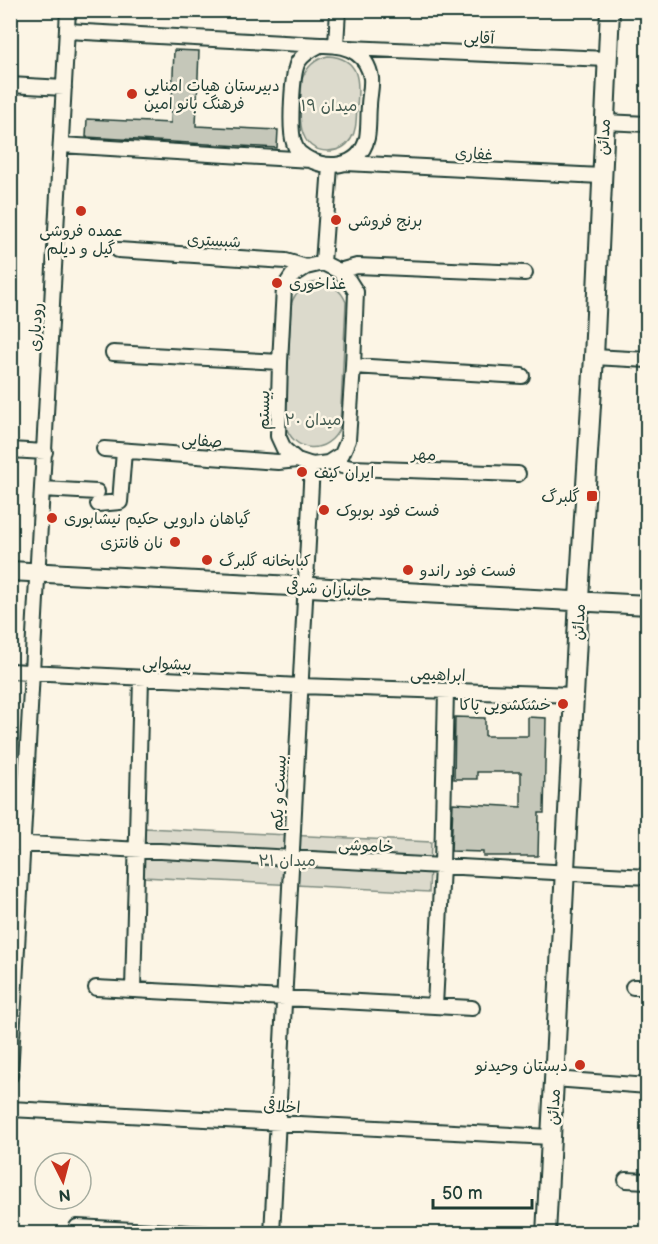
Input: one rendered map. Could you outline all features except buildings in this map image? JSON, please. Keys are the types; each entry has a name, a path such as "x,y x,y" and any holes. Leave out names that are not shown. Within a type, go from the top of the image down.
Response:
{"main road":[{"name":"مدائن","path":"546,1233 594,357 610,10"},
{"name":"جانبازان شرقی","path":"10,571 648,605"}],"street":[{"name":"رودباری","path":"10,1076 17,844 33,672 69,10"},
{"path":"338,10 342,46"},
{"path":"67,31 342,46 366,63 370,78 367,137 363,149 356,157 346,163 330,166 300,153 293,142 292,131 294,72 300,59 320,45"},
{"name":"آقایی","path":"342,46 607,59"},
{"path":"10,85 64,88"},
{"path":"604,122 648,124"},
{"path":"61,144 312,160"},
{"name":"غفاری","path":"346,163 601,176"},
{"path":"297,460 312,465 328,462 342,454 348,440 356,292 339,271 323,263 330,166"},
{"name":"شبستری","path":"118,250 286,261 306,267"},
{"name":"بیستم","path":"297,460 284,449 278,436 284,288 292,276 306,267 323,263"},
{"path":"339,271 357,266 525,273"},
{"path":"113,353 280,362"},
{"path":"594,357 648,360"},
{"path":"353,366 522,376"},
{"name":"صفایی","path":"104,449 278,462 297,460"},
{"path":"10,450 45,452"},
{"path":"42,489 120,502 124,451"},
{"name":"مهر","path":"328,462 352,468 518,474"},
{"name":"بیست و یکم","path":"272,1233 312,465"},
{"name":"پیشوایی","path":"10,671 300,686"},
{"path":"133,990 141,678"},
{"name":"ابراهیمی","path":"300,686 574,695"},
{"path":"435,1006 442,866 446,691"},
{"name":"خاموشی","path":"17,844 648,877"},
{"path":"633,987 648,987"},
{"path":"96,988 472,1008"},
{"path":"554,1079 648,1086"},
{"name":"اخلاقی","path":"10,1108 551,1137"},
{"path":"626,1180 648,1181"},
{"path":"76,1227 208,1233"}],"green space":[{"name":"میدان ۱۹","path":"328,56 347,61 352,66 356,73 358,89 353,135 344,146 328,151 316,149 308,143 303,134 300,112 304,74 312,64"},
{"name":"میدان ۲۰","path":"317,282 335,287 346,302 340,427 327,443 311,448 295,441 285,423 291,305 300,289"},
{"name":"میدان ۲۱","path":"145,828 431,842 429,892 143,877"}],"place":[{"name":"دبیرستان هیات امنایی فرهنگ بانو امین","path":"132,94"},
{"name":"عمده فروشی گیل و دیلم","path":"81,211"},
{"name":"برنج فروشی","path":"336,220"},
{"name":"غذاخوری","path":"277,283"},
{"name":"ایران کیف","path":"302,472"},
{"name":"گلبرگ","path":"592,496"},
{"name":"فست فود بوبوک","path":"324,510"},
{"name":"گیاهان دارویی حکیم نیشابوری","path":"52,518"},
{"name":"نان فانتزی","path":"175,542"},
{"name":"کبابخانه گلبرگ","path":"207,560"},
{"name":"فست فود راندو","path":"408,570"},
{"name":"خشکشویی پاکا","path":"563,704"},
{"name":"دبستان وحیدنو","path":"580,1065"}]}
